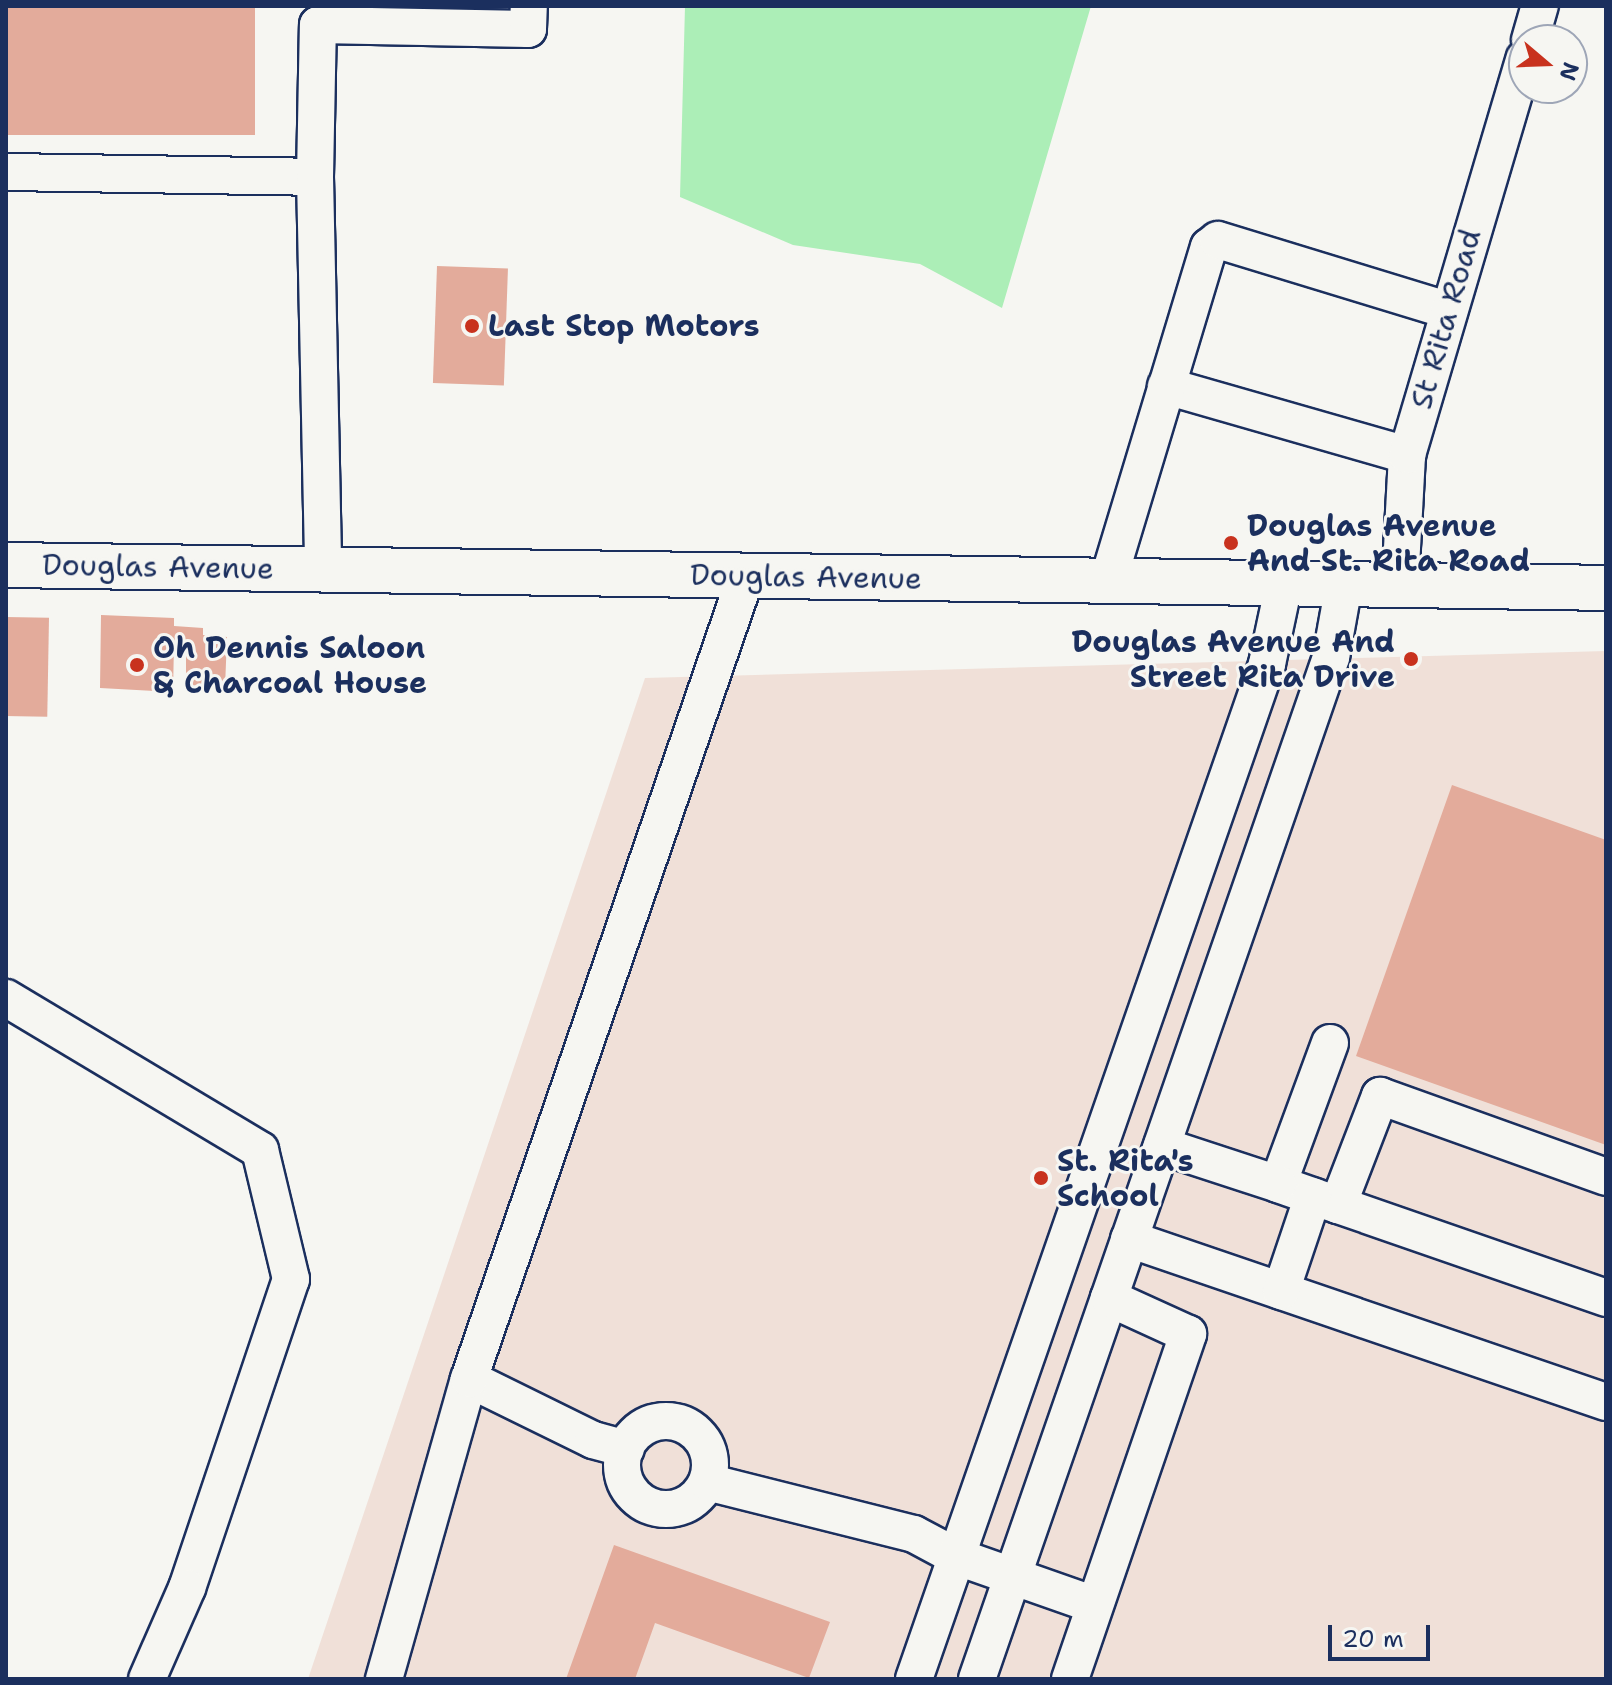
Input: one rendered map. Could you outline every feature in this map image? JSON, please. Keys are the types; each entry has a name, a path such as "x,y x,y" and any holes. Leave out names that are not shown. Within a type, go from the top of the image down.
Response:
{"main road":[{"name":"Douglas Avenue","path":"6,565 1606,588"}],"street":[{"path":"323,569 315,177 318,25 528,29 529,6"},
{"name":"St Rita Road","path":"1400,585 1407,455 1447,310 1510,104"},
{"path":"6,172 315,177"},
{"path":"1108,581 1209,247 1218,240 1447,310"},
{"path":"1166,386 1407,455"},
{"path":"384,1679 469,1379 746,576"},
{"path":"914,1679 1267,664 1284,584"},
{"path":"977,1679 1331,657 1344,585"},
{"path":"6,998 260,1150 291,1279 187,1588 147,1679"},
{"path":"1278,1184 1330,1043"},
{"path":"1281,1291 1380,1096 1606,1177"},
{"path":"1162,1146 1606,1298"},
{"path":"1129,1239 1606,1402"},
{"path":"1070,1679 1188,1334 1109,1298"},
{"path":"469,1379 593,1440 626,1449"},
{"path":"656,1422 683,1424 694,1431 709,1454 707,1482 699,1494 672,1509 643,1503 625,1479 626,1449 633,1437 656,1422"},
{"path":"707,1482 914,1534 955,1556 1095,1605"}],"shaded area":[{"name":"St. Rita's School","path":"1606,651 1606,1679 308,1679 645,678"}],"green space":[{"path":"685,6 1091,6 1002,308 920,264 793,245 680,197"}],"building":[{"path":"6,6 255,6 255,135 6,135"},
{"name":"Last Stop Motors","path":"437,266 508,268 504,385 433,383"},
{"name":"Oh Dennis Saloon & Charcoal House","path":"101,615 174,618 174,626 203,628 203,635 227,637 225,688 186,685 186,645 174,644 173,692 100,688"},
{"path":"6,617 49,618 47,717 6,716"},
{"path":"1452,785 1606,840 1606,1145 1356,1056"},
{"path":"614,1545 830,1622 809,1678 655,1623 635,1679 566,1679"}],"place":[{"name":"Last Stop Motors","path":"472,326"},
{"name":"Douglas Avenue And St. Rita Road","path":"1231,543"},
{"name":"Douglas Avenue And Street Rita Drive","path":"1411,659"},
{"name":"Oh Dennis Saloon & Charcoal House","path":"137,665"},
{"name":"St. Rita's School","path":"1041,1178"}]}
